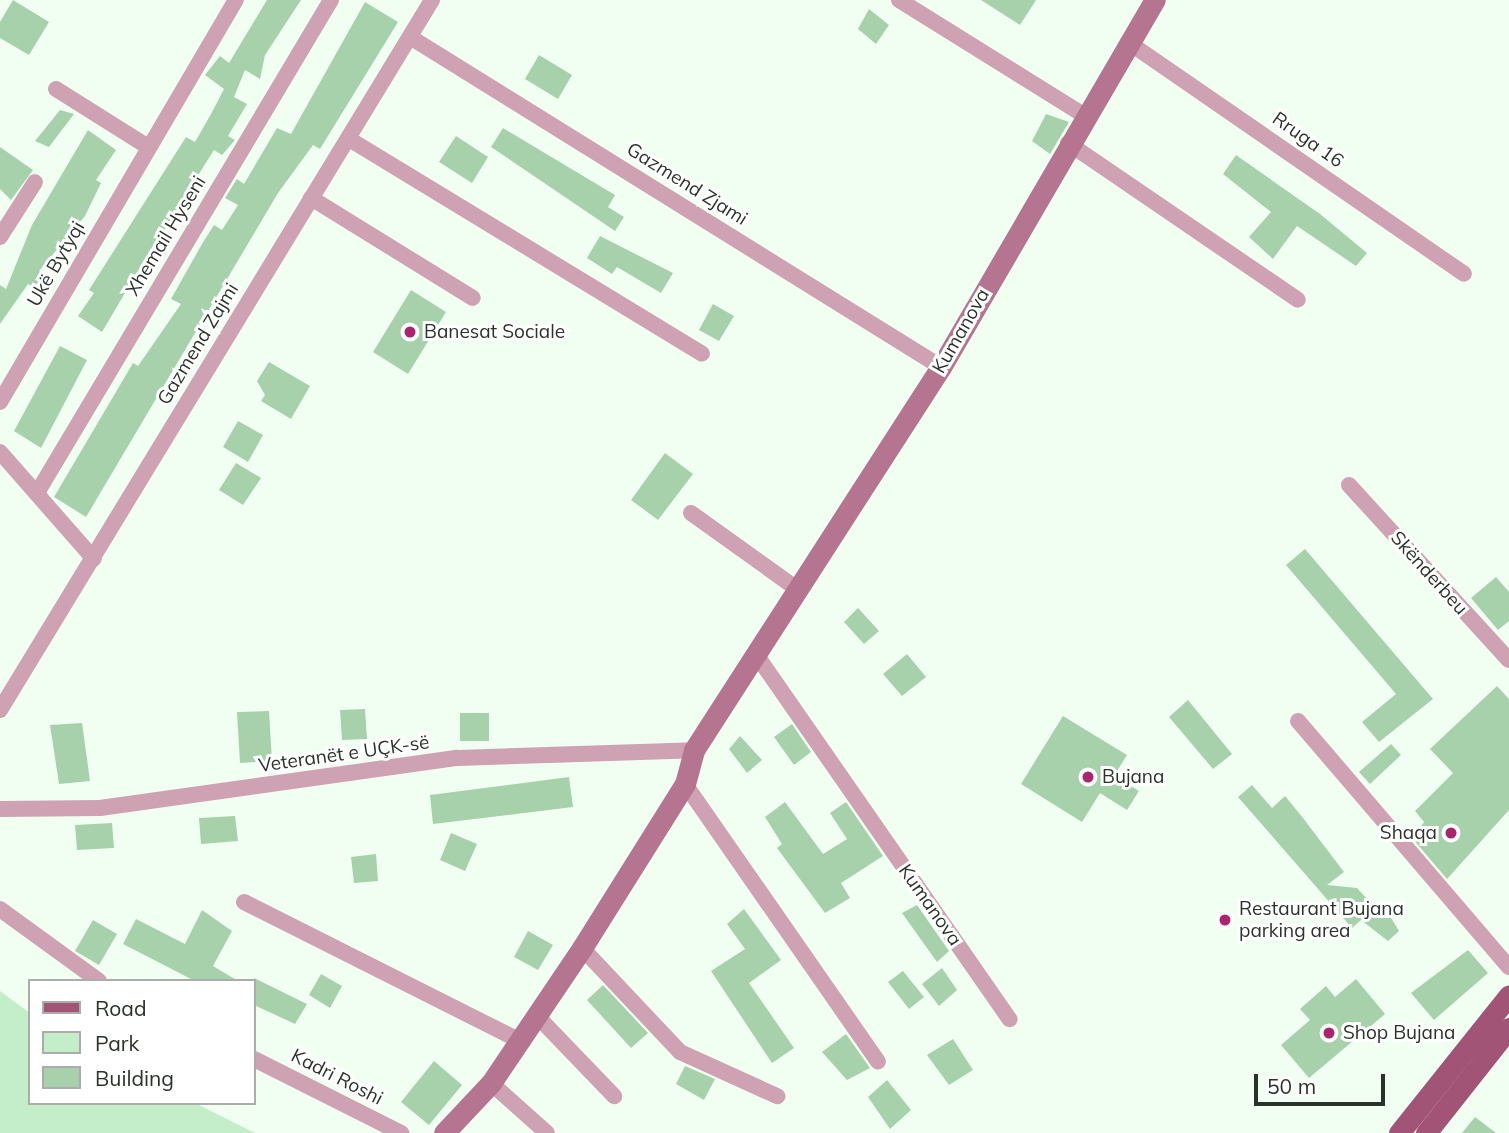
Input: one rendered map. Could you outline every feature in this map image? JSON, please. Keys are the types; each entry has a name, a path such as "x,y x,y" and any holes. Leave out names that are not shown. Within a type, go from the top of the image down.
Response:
{"main road":[{"name":"Kumanova","path":"444,1133 491,1083 522,1042 582,948 685,783 694,750 942,367 1084,115 1155,0"},
{"path":"1399,1133 1509,995"},
{"path":"1426,1133 1509,1028"}],"street":[{"name":"Ukë Bytyqi","path":"0,402 236,0"},
{"name":"Xhemail Hyseni","path":"37,493 331,0"},
{"name":"Gazmend Zajmi","path":"0,710 432,0"},
{"path":"899,0 1084,115"},
{"name":"Gazmend Zjami","path":"410,37 942,367"},
{"name":"Rruga 16","path":"1128,42 1464,274"},
{"path":"56,89 148,147"},
{"path":"349,139 702,354"},
{"path":"1068,144 1298,300"},
{"path":"0,237 35,182"},
{"path":"311,198 473,298"},
{"path":"0,452 94,559"},
{"name":"Skënderbeu","path":"1349,485 1509,660"},
{"path":"691,513 797,589"},
{"name":"Kumanova","path":"755,653 1009,1019"},
{"path":"1298,720 1509,967"},
{"name":"Veteranët e UÇK-së","path":"0,809 100,808 458,758 694,750"},
{"path":"685,783 878,1062"},
{"path":"244,902 522,1042"},
{"path":"0,909 96,979"},
{"path":"582,948 680,1052 777,1096"},
{"path":"538,1017 614,1096"},
{"name":"Kadri Roshi","path":"256,1060 401,1133"},
{"path":"491,1083 547,1133"}],"green space":[{"path":"0,991 28,1012 28,1105 199,1105 255,1133 0,1133"}],"building":[{"path":"13,0 49,22 29,55 0,38 0,22"},
{"path":"267,0 301,0 265,55 260,79 245,70 234,97 247,104 228,136 235,140 222,155 214,150 197,177 203,181 155,242 102,332 78,316 94,293 89,290 186,137 195,142 211,114 224,89 205,75 220,56 229,63"},
{"path":"981,0 1036,0 1020,25"},
{"path":"365,2 398,22 320,149 313,145 278,193 86,517 54,497 133,363 138,366 181,304 171,299 202,244 214,225 222,230 238,205 225,198 237,179 244,184 277,128 291,134"},
{"path":"869,9 889,25 876,44 858,29"},
{"path":"539,55 572,75 558,99 525,79"},
{"path":"60,110 74,114 49,147 35,141"},
{"path":"1046,114 1069,122 1050,154 1032,141"},
{"path":"503,128 615,195 608,207 624,217 615,231 491,147"},
{"path":"88,130 116,150 96,180 101,183 85,216 39,271 47,275 40,290 28,284 0,324 0,285 6,289 32,225"},
{"path":"456,136 488,157 472,183 439,162"},
{"path":"0,147 33,170 11,200 0,189"},
{"path":"1236,155 1320,214 1367,253 1356,266 1297,226 1273,259 1249,237 1271,212 1223,174"},
{"path":"600,236 673,273 661,293 617,267 612,274 587,258"},
{"name":"Banesat Sociale","path":"411,290 446,312 408,374 373,352"},
{"path":"713,304 734,316 719,341 699,330"},
{"path":"60,346 87,360 41,448 14,431"},
{"path":"269,362 310,386 291,419 261,401 265,395 257,381"},
{"path":"238,421 263,435 248,462 223,447"},
{"path":"665,453 693,474 658,520 631,500"},
{"path":"236,463 261,478 243,505 219,490"},
{"path":"1305,549 1433,699 1379,742 1362,722 1396,694 1286,565"},
{"path":"1496,577 1509,592 1509,621 1498,630 1471,598"},
{"path":"858,608 879,631 864,644 844,622"},
{"path":"907,654 926,677 902,696 883,674"},
{"path":"1497,686 1509,699 1509,810 1447,879 1412,838 1424,822 1415,811 1453,773 1430,749"},
{"path":"1188,700 1232,754 1213,769 1169,717"},
{"path":"365,709 367,739 342,740 340,710"},
{"path":"269,711 272,761 240,763 237,712"},
{"path":"460,713 489,713 489,741 460,741"},
{"path":"1063,716 1127,755 1114,776 1139,791 1127,810 1100,793 1082,822 1021,784"},
{"path":"82,723 90,781 59,784 50,725"},
{"path":"792,724 811,752 794,765 774,737"},
{"path":"740,736 762,760 747,773 729,749"},
{"path":"1391,744 1401,755 1370,784 1359,772"},
{"path":"569,777 573,807 433,824 430,795"},
{"path":"1252,785 1272,808 1285,796 1344,872 1327,885 1357,888 1380,913 1385,908 1399,931 1388,941 1361,920 1352,928 1238,797"},
{"path":"785,802 823,854 847,839 830,813 846,802 883,856 841,883 850,898 825,913 777,848 782,844 765,817"},
{"path":"235,816 238,841 201,844 199,818"},
{"path":"112,823 114,848 77,850 75,825"},
{"path":"451,833 477,844 465,871 440,860"},
{"path":"376,854 378,881 354,883 351,857"},
{"path":"917,905 949,951 937,962 902,913"},
{"path":"744,909 781,960 749,983 794,1048 772,1063 711,971 745,949 727,924"},
{"path":"202,910 232,931 213,966 235,979 191,979 123,944 136,919 185,944"},
{"path":"93,920 117,934 99,965 75,951"},
{"path":"528,931 553,945 538,970 514,957"},
{"path":"1468,950 1488,973 1434,1020 1411,993"},
{"path":"942,968 957,990 939,1006 922,984"},
{"path":"903,971 924,997 909,1009 888,982"},
{"path":"321,974 342,986 330,1008 309,995"},
{"path":"254,979 307,1004 295,1024 256,1006"},
{"name":"Shop Bujana","path":"1356,979 1385,1014 1309,1078 1281,1045 1310,1020 1300,1009 1326,986 1335,997"},
{"path":"603,985 648,1033 631,1048 587,1000"},
{"path":"846,1034 870,1068 847,1080 822,1052"},
{"path":"953,1039 973,1070 949,1085 927,1055"},
{"path":"434,1061 462,1085 429,1125 401,1102"},
{"path":"685,1066 715,1079 704,1100 676,1084"},
{"path":"887,1080 911,1110 890,1129 868,1097"},
{"path":"1475,1117 1496,1133 1462,1133"}],"place":[{"name":"Banesat Sociale","path":"410,332"},
{"name":"Bujana","path":"1088,777"},
{"name":"Shaqa","path":"1451,833"},
{"name":"Restaurant Bujana parking area","path":"1225,920"},
{"name":"Shop Bujana","path":"1329,1033"}]}
